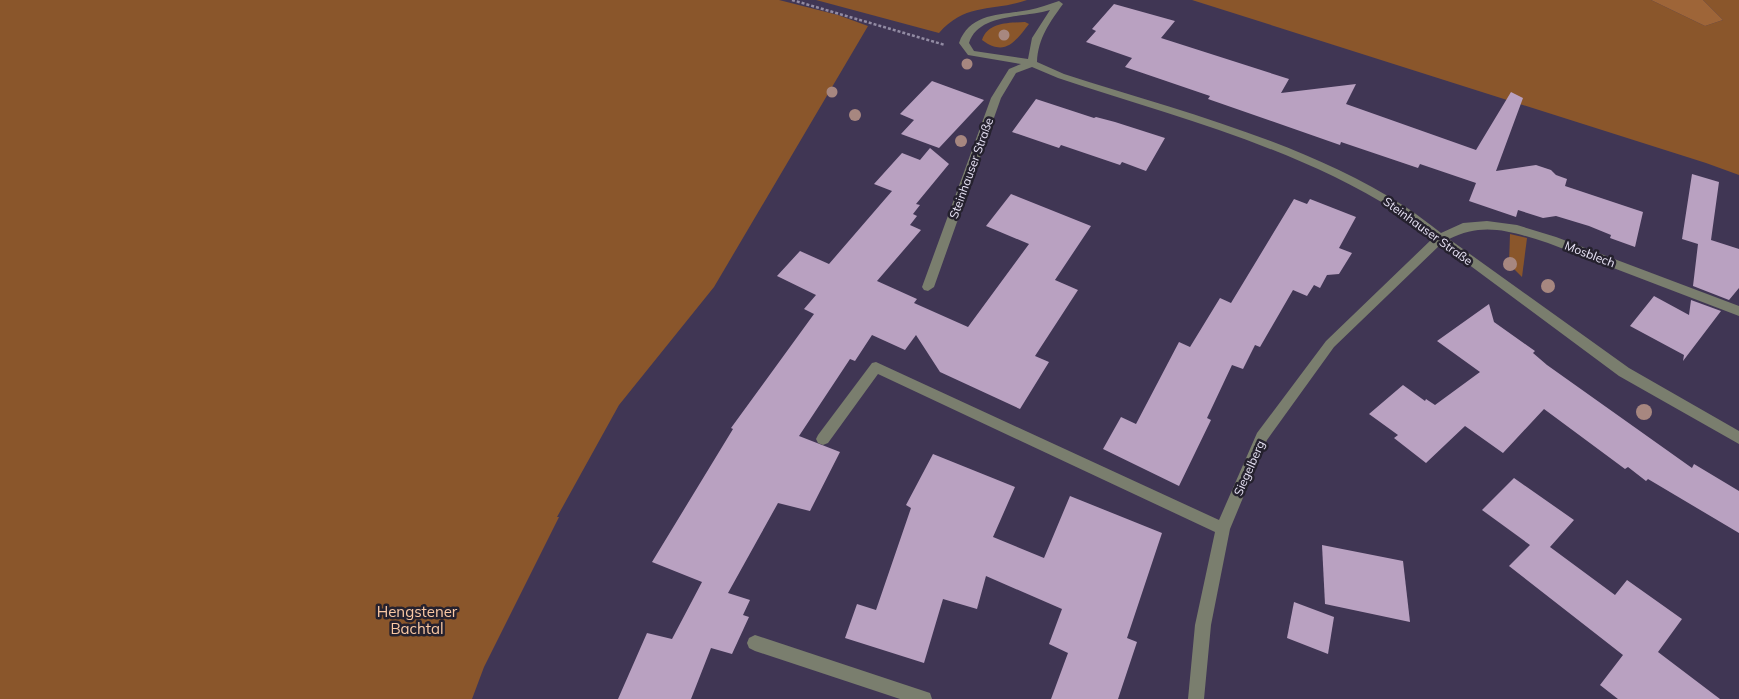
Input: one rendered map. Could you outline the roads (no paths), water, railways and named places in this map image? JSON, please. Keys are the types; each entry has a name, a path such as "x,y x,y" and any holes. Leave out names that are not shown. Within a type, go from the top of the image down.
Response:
{"street":[{"name":"Steinhauser Straße","path":"1060,2 1030,13 995,17 973,27 965,37 964,43 971,53 1032,63 1061,76 1249,139 1328,170 1376,194 1401,210 1624,372 1739,438"},
{"path":"1032,63 1032,52 1036,35 1060,2"},
{"name":"Steinhauser Straße","path":"928,288 996,98 1012,71 1032,63"},
{"name":"Mosblech","path":"1439,239 1463,227 1487,226 1517,229 1552,240 1739,311"},
{"name":"Siegelberg","path":"1196,699 1203,625 1222,529 1262,438 1330,344 1439,239"},
{"path":"823,439 876,367 1222,529"},
{"path":"755,643 924,699"}],"park label":[{"name":"Hengstener Bachtal","path":"417,620"}]}
